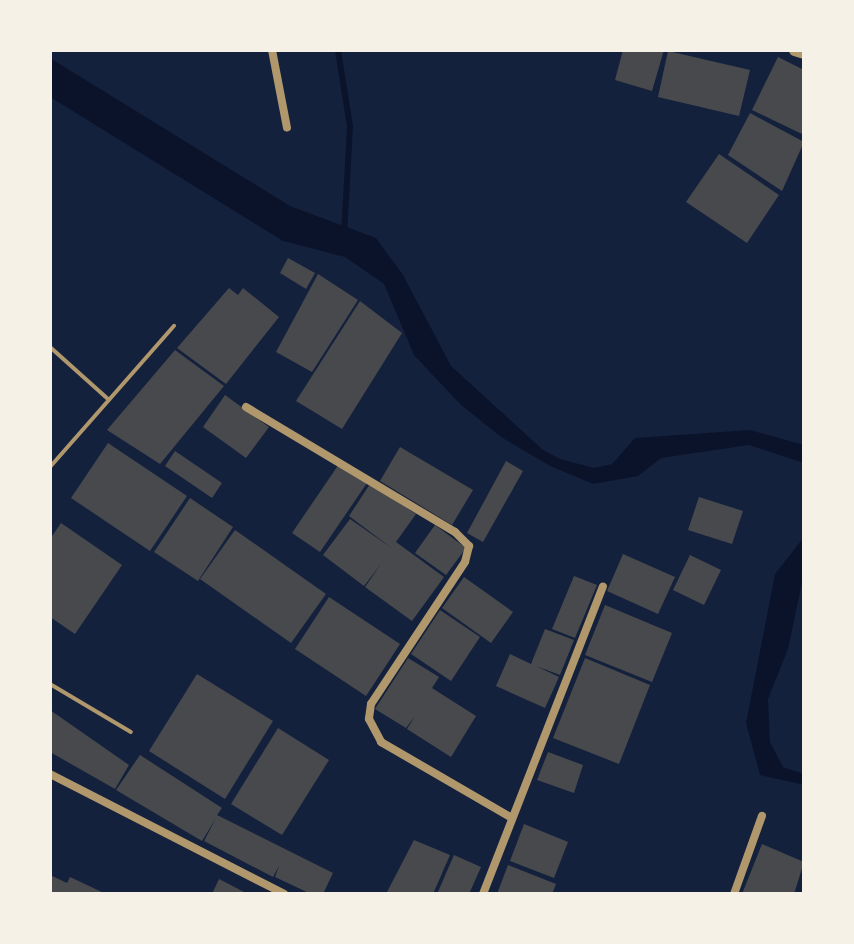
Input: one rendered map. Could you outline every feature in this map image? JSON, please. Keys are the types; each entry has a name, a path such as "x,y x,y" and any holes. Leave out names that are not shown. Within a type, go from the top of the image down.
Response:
{"street":[{"path":"272,50 287,128"},
{"path":"794,50 804,53"},
{"path":"246,407 455,532 469,546 465,562 371,704 369,719 381,742 512,818"},
{"path":"483,894 603,587"},
{"path":"50,774 284,894"},
{"path":"734,894 762,816"}],"lane":[{"path":"50,467 174,326"},
{"path":"50,347 109,400"},
{"path":"50,684 131,732"}],"water":[{"path":"50,58 290,206 376,238 403,275 451,366 543,450 560,459 594,468 612,464 635,438 750,430 804,445 804,463 749,445 661,458 638,476 593,484 550,466 501,437 460,404 414,355 384,284 345,257 283,241 50,97"},
{"path":"804,537 804,573 788,649 768,699 770,742 783,767 804,774 804,785 760,775 746,723 775,574"}],"building":[{"path":"623,50 664,50 652,91 615,80"},
{"path":"668,51 750,70 739,116 658,97"},
{"path":"778,57 804,70 804,135 752,110"},
{"path":"750,113 804,142 782,191 728,155"},
{"path":"719,154 779,195 747,243 686,202"},
{"path":"288,258 315,273 306,289 280,273"},
{"path":"318,274 358,300 312,372 276,352"},
{"path":"229,288 238,295 243,288 279,317 226,384 177,348"},
{"path":"360,301 402,333 342,429 296,401"},
{"path":"175,350 224,386 160,464 107,430"},
{"path":"225,395 269,427 246,458 203,427"},
{"path":"108,443 187,496 150,551 71,498"},
{"path":"400,447 473,490 452,525 380,481"},
{"path":"175,451 222,483 212,498 165,466"},
{"path":"506,461 523,471 483,542 467,533"},
{"path":"339,464 367,483 320,552 292,533"},
{"path":"370,484 416,514 396,542 444,577 412,621 365,587 381,564 364,586 323,555 350,519 393,549 349,516"},
{"path":"699,497 743,511 732,544 688,530"},
{"path":"190,498 233,527 198,581 154,552"},
{"path":"61,523 122,565 75,634 50,617 50,539"},
{"path":"435,525 466,548 446,575 415,553"},
{"path":"235,530 326,594 291,643 200,579"},
{"path":"623,554 675,577 658,614 607,591"},
{"path":"690,555 721,570 704,605 673,590"},
{"path":"574,576 597,585 575,638 552,629"},
{"path":"464,577 513,612 491,643 442,608"},
{"path":"329,597 400,644 366,696 295,649"},
{"path":"605,605 672,633 652,682 585,655"},
{"path":"440,610 480,637 451,681 411,654"},
{"path":"545,629 574,640 560,675 536,666 559,677 545,708 496,686 510,654 531,664"},
{"path":"408,658 439,677 432,688 476,716 451,757 407,729 415,716 406,728 375,709"},
{"path":"585,658 650,685 619,764 553,738"},
{"path":"197,674 273,721 225,799 149,751"},
{"path":"50,710 129,765 115,789 50,752"},
{"path":"278,728 329,760 282,835 231,804"},
{"path":"548,752 583,765 574,793 537,780"},
{"path":"140,755 222,808 217,815 333,873 323,894 311,894 275,877 279,866 273,877 204,841 216,818 202,841 116,790"},
{"path":"524,824 568,842 554,878 510,861"},
{"path":"414,840 450,855 433,894 386,894"},
{"path":"762,844 804,862 794,894 742,894"},
{"path":"454,855 481,867 469,894 437,894"},
{"path":"508,865 556,884 552,894 497,894"},
{"path":"50,875 67,883 70,877 106,894 50,894"},
{"path":"219,879 248,894 212,894"}],"waterway":[{"path":"338,50 350,127 344,233"}]}
